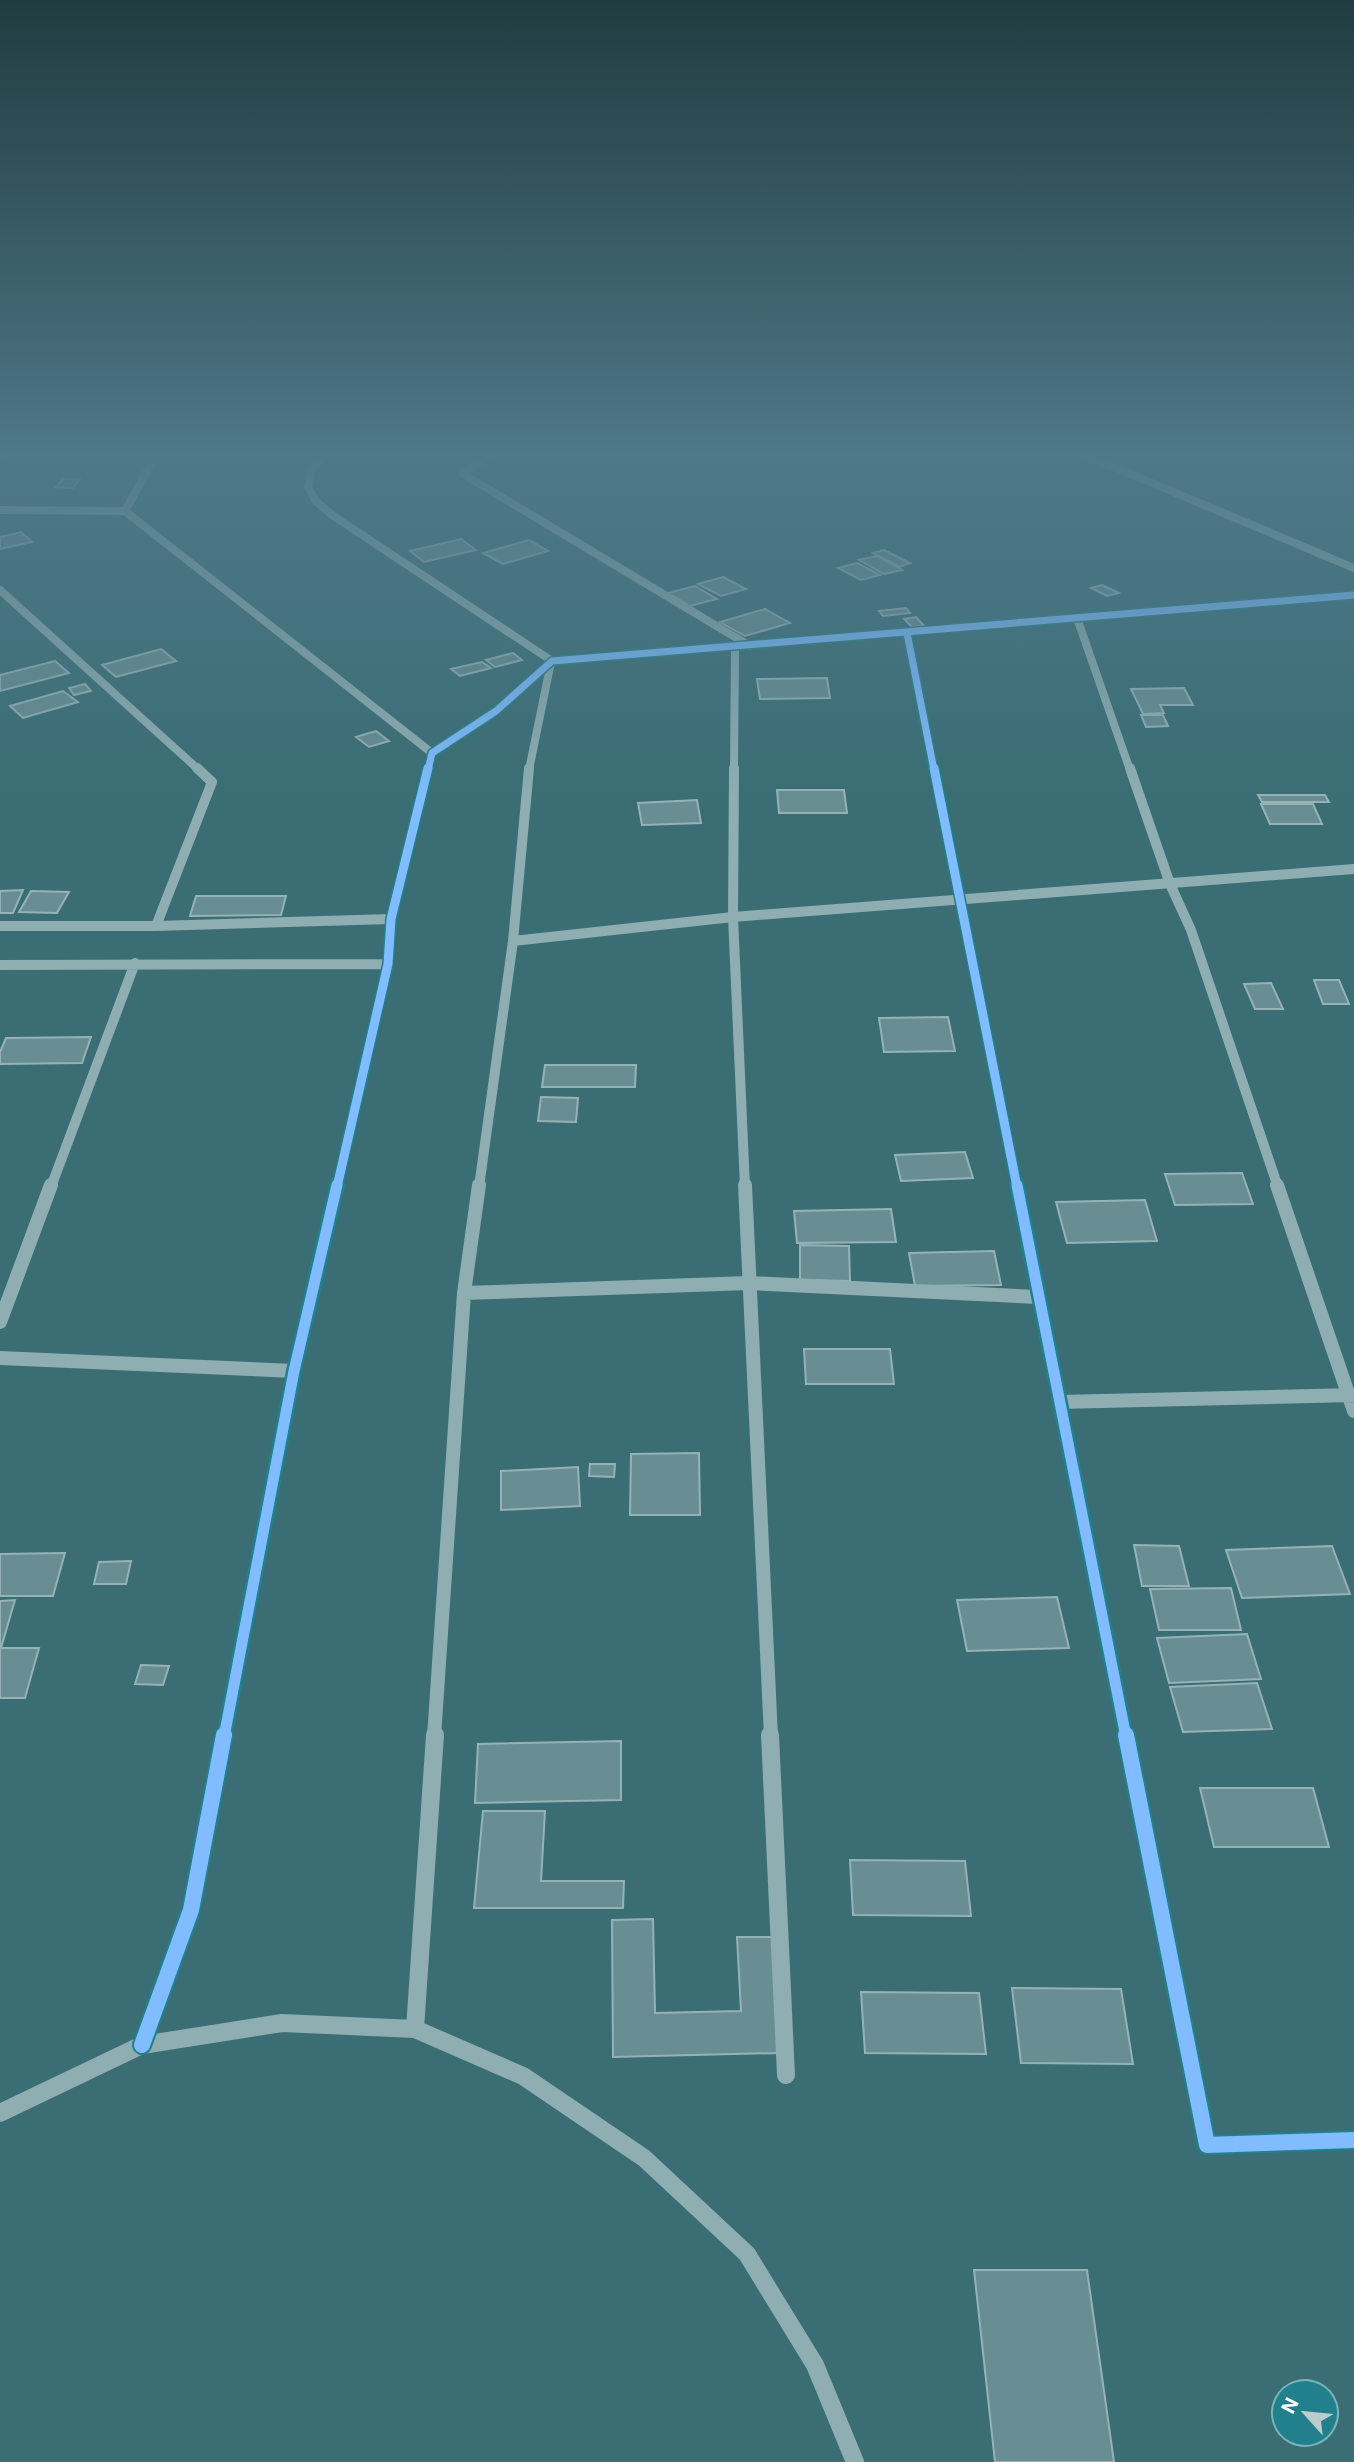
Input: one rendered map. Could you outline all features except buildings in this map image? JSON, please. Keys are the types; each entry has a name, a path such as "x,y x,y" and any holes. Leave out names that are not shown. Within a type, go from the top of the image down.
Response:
{"street":[{"path":"197,568 432,753"},
{"path":"412,568 552,661 1354,595"},
{"path":"620,568 751,646"},
{"path":"0,590 212,782 156,926"},
{"path":"1077,618 1170,884 1191,930 1351,1395 1354,1411"},
{"path":"907,633 1207,2145 1354,2140"},
{"path":"735,648 733,917 786,2075"},
{"path":"142,2045 191,1910 294,1371 388,964 391,919 432,753 496,711 552,661"},
{"path":"415,2029 464,1293 513,941 530,756 552,661"},
{"path":"513,941 733,917 1354,869"},
{"path":"0,926 156,926 391,919"},
{"path":"0,1322 135,963"},
{"path":"0,965 388,964"},
{"path":"464,1293 749,1283 1038,1297"},
{"path":"0,1358 294,1371"},
{"path":"1059,1402 1351,1395"},
{"path":"0,2113 142,2045 282,2023 415,2029 523,2076 556,2098 644,2158 747,2254 815,2365 855,2462"}],"cycle path":[{"path":"142,2045 191,1910 294,1371 388,964 391,919 432,753 496,711 552,661 1354,595"},
{"path":"907,633 1207,2145 1354,2140"}]}
